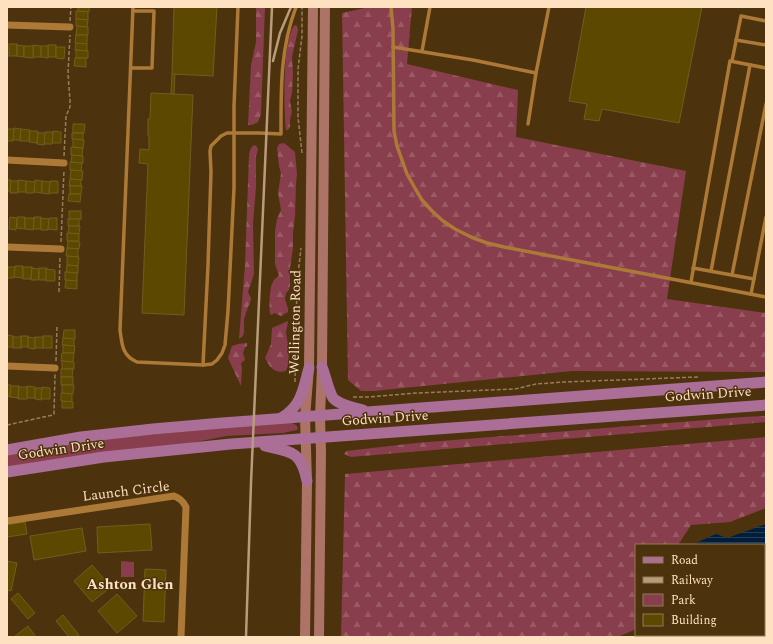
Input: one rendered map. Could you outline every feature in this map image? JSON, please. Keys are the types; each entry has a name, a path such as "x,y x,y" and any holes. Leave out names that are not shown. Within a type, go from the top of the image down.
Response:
{"main road":[{"name":"Wellington Road","path":"305,637 307,481 305,417 308,368 313,7"},
{"name":"Wellington Road","path":"319,637 325,7"},
{"path":"322,367 332,396 337,401 372,412"},
{"path":"280,419 293,409 299,400 308,368"},
{"name":"Godwin Drive","path":"7,450 81,437 153,429 766,382"},
{"name":"Godwin Drive","path":"7,472 104,457 253,443 766,405"},
{"path":"253,443 294,454 303,465 307,481"}],"street":[{"path":"7,25 70,27"},
{"path":"7,160 64,163"},
{"path":"7,247 61,249"},
{"path":"7,366 55,368"},
{"name":"Launch Circle","path":"7,521 174,496 178,497 183,501 186,507 181,637"}],"lane":[{"path":"131,68 152,68 154,11 133,9 120,330 124,352 131,360 137,362 203,365 212,364 222,353 225,345 228,311 234,188 234,106 238,7"},
{"path":"203,365 212,172 211,146 221,136 227,133 281,134 280,101 284,56 286,41 296,7"},
{"path":"391,7 394,122 397,146 407,174 422,200 443,221 470,237 487,243 766,297"},
{"path":"422,52 430,7"},
{"path":"528,124 549,7"},
{"path":"691,282 730,61 732,61 741,16 766,21"},
{"path":"736,40 766,45"},
{"path":"393,46 536,73"},
{"path":"732,61 766,68"},
{"path":"711,271 750,65"},
{"path":"732,275 766,104"},
{"path":"751,294 766,217"},
{"path":"693,268 754,279"}],"path":[{"path":"59,292 66,116 70,107 68,73 71,7"},
{"path":"302,7 302,36 298,69 298,117 302,155"},
{"path":"295,388 297,283 301,245"},
{"path":"352,397 515,389 536,384 564,382 698,377"},
{"path":"7,425 49,417 54,414"}],"green space":[{"path":"256,7 265,7 261,114 258,122 248,125 251,65 256,42"},
{"path":"369,7 412,7 407,64 518,90 516,137 686,171 667,299 766,313 766,372 572,371 374,391 361,391 348,380 342,13"},
{"path":"295,25 297,26 298,30 292,57 293,74 290,101 292,112 290,127 286,130 286,59 291,32"},
{"path":"284,143 295,152 297,174 290,285 285,299 288,312 281,316 274,313 272,315 270,314 270,292 272,283 279,276 275,264 275,231 277,219 281,210 278,193 281,173 277,148 279,144"},
{"path":"255,145 258,149 256,156 256,187 253,223 254,274 248,292 251,298 244,319 244,332 243,336 239,339 245,265 249,155 251,148"},
{"path":"288,321 286,333 289,353 288,367 286,371 279,372 269,365 265,358 271,344 272,328"},
{"path":"247,343 243,353 245,360 241,363 241,386 228,358 232,346"},
{"path":"766,416 766,422 351,457 344,454 346,451 416,443"},
{"path":"290,422 296,425 298,428 297,430 283,433 227,436 185,444 7,468 7,454 114,438"},
{"path":"766,437 766,508 730,522 691,525 679,544 635,544 635,629 618,637 341,637 345,474"},
{"path":"121,561 134,562 134,577 121,577"}],"water":[{"path":"766,524 765,599 765,544 697,544 716,534 727,538"}],"building":[{"path":"78,7 89,7 89,12 78,11"},
{"path":"174,7 217,7 213,76 172,74"},
{"path":"586,7 702,7 679,123 602,109 599,121 584,119 587,104 569,101"},
{"path":"76,11 88,12 88,20 76,19"},
{"path":"76,19 88,20 87,27 76,26"},
{"path":"77,26 88,27 88,35 76,35"},
{"path":"76,35 87,35 87,44 75,43"},
{"path":"76,43 87,44 87,51 75,50"},
{"path":"9,44 17,44 17,56 9,56"},
{"path":"17,45 24,46 24,57 17,56"},
{"path":"33,45 41,46 41,57 33,57"},
{"path":"48,45 56,45 56,57 48,57"},
{"path":"24,46 33,46 33,58 24,57"},
{"path":"41,46 48,46 48,58 41,57"},
{"path":"56,47 65,47 64,59 56,58"},
{"path":"76,50 88,51 88,58 76,58"},
{"path":"75,58 86,58 86,67 74,66"},
{"path":"172,74 175,74 174,94 171,94"},
{"path":"151,93 193,95 184,315 142,313 148,164 139,163 140,149 149,150 148,119 150,119"},
{"path":"73,124 85,124 84,133 73,133"},
{"path":"14,128 21,129 20,140 13,140"},
{"path":"7,129 14,129 13,141 7,141"},
{"path":"21,129 30,130 29,141 20,141"},
{"path":"30,131 38,131 37,143 29,142"},
{"path":"53,131 61,132 61,143 52,143"},
{"path":"45,132 53,132 52,144 44,144"},
{"path":"38,133 45,133 44,145 37,144"},
{"path":"72,133 83,133 83,140 72,139"},
{"path":"73,139 84,140 83,148 73,147"},
{"path":"71,147 83,148 82,156 71,155"},
{"path":"72,155 83,156 83,163 71,162"},
{"path":"70,162 82,163 81,171 70,170"},
{"path":"71,170 83,171 82,180 70,179"},
{"path":"70,179 81,180 81,186 69,186"},
{"path":"7,180 11,180 10,191 7,191"},
{"path":"18,180 26,181 26,192 18,192"},
{"path":"35,180 42,181 42,193 34,192"},
{"path":"11,181 18,181 18,193 10,193"},
{"path":"26,181 35,182 34,193 26,193"},
{"path":"42,181 50,182 49,194 42,193"},
{"path":"50,181 58,181 58,193 49,193"},
{"path":"70,186 82,186 81,194 70,194"},
{"path":"69,194 81,194 80,202 68,201"},
{"path":"69,211 81,211 81,219 69,219"},
{"path":"10,217 17,218 16,230 9,229"},
{"path":"17,217 25,217 25,229 17,228"},
{"path":"34,217 41,217 41,229 33,229"},
{"path":"25,218 34,218 33,230 25,229"},
{"path":"41,218 49,219 48,230 41,230"},
{"path":"49,218 57,218 57,230 48,229"},
{"path":"68,219 79,219 79,226 68,226"},
{"path":"69,226 80,226 79,234 68,233"},
{"path":"67,233 79,234 79,241 67,241"},
{"path":"68,241 80,242 79,249 67,248"},
{"path":"67,248 78,249 78,257 66,256"},
{"path":"67,256 79,257 78,266 67,265"},
{"path":"67,265 78,266 78,273 66,272"},
{"path":"15,266 23,266 23,278 14,277"},
{"path":"8,267 15,267 14,278 7,278"},
{"path":"23,267 32,267 31,279 23,279"},
{"path":"32,268 39,269 38,280 31,280"},
{"path":"39,268 47,268 46,280 39,280"},
{"path":"46,269 55,270 55,281 46,281"},
{"path":"65,272 77,273 77,281 65,280"},
{"path":"66,280 77,281 77,289 65,288"},
{"path":"64,330 75,330 75,339 63,338"},
{"path":"7,335 13,336 13,347 7,347"},
{"path":"21,336 28,336 28,347 21,347"},
{"path":"43,336 52,336 52,348 43,348"},
{"path":"13,337 21,337 21,348 13,348"},
{"path":"28,337 35,338 35,349 28,348"},
{"path":"35,337 43,337 43,348 35,348"},
{"path":"63,338 74,339 74,346 62,345"},
{"path":"63,345 75,346 74,353 63,353"},
{"path":"62,353 74,353 73,362 61,361"},
{"path":"62,361 74,362 74,369 62,369"},
{"path":"61,369 73,369 72,377 61,377"},
{"path":"61,377 73,377 73,385 61,385"},
{"path":"7,385 11,385 10,397 7,396"},
{"path":"62,385 74,385 73,394 62,393"},
{"path":"11,386 19,386 18,398 10,397"},
{"path":"27,386 35,387 35,398 27,398"},
{"path":"19,387 27,387 27,399 18,399"},
{"path":"42,387 50,388 50,399 41,399"},
{"path":"35,388 42,388 41,400 35,399"},
{"path":"61,393 72,394 72,402 61,401"},
{"path":"62,401 73,402 73,408 62,408"},
{"path":"25,522 27,534 7,537 7,525"},
{"path":"150,524 152,550 98,553 97,527"},
{"path":"82,528 86,551 34,560 30,536"},
{"path":"7,561 17,563 11,591 7,590"},
{"path":"92,565 111,587 92,602 74,581"},
{"path":"145,569 166,570 164,622 143,621"},
{"path":"18,593 35,613 28,619 11,599"},
{"path":"117,594 137,616 117,633 98,611"},
{"path":"63,615 79,635 76,637 69,637 56,621"},
{"path":"766,620 766,637 721,637 765,636"},
{"path":"28,626 36,637 14,637"}],"railway":[{"path":"246,637 251,483 272,7"},
{"path":"273,61 280,33 291,7"}],"district":[{"name":"Ashton Glen","path":"130,584"}]}
